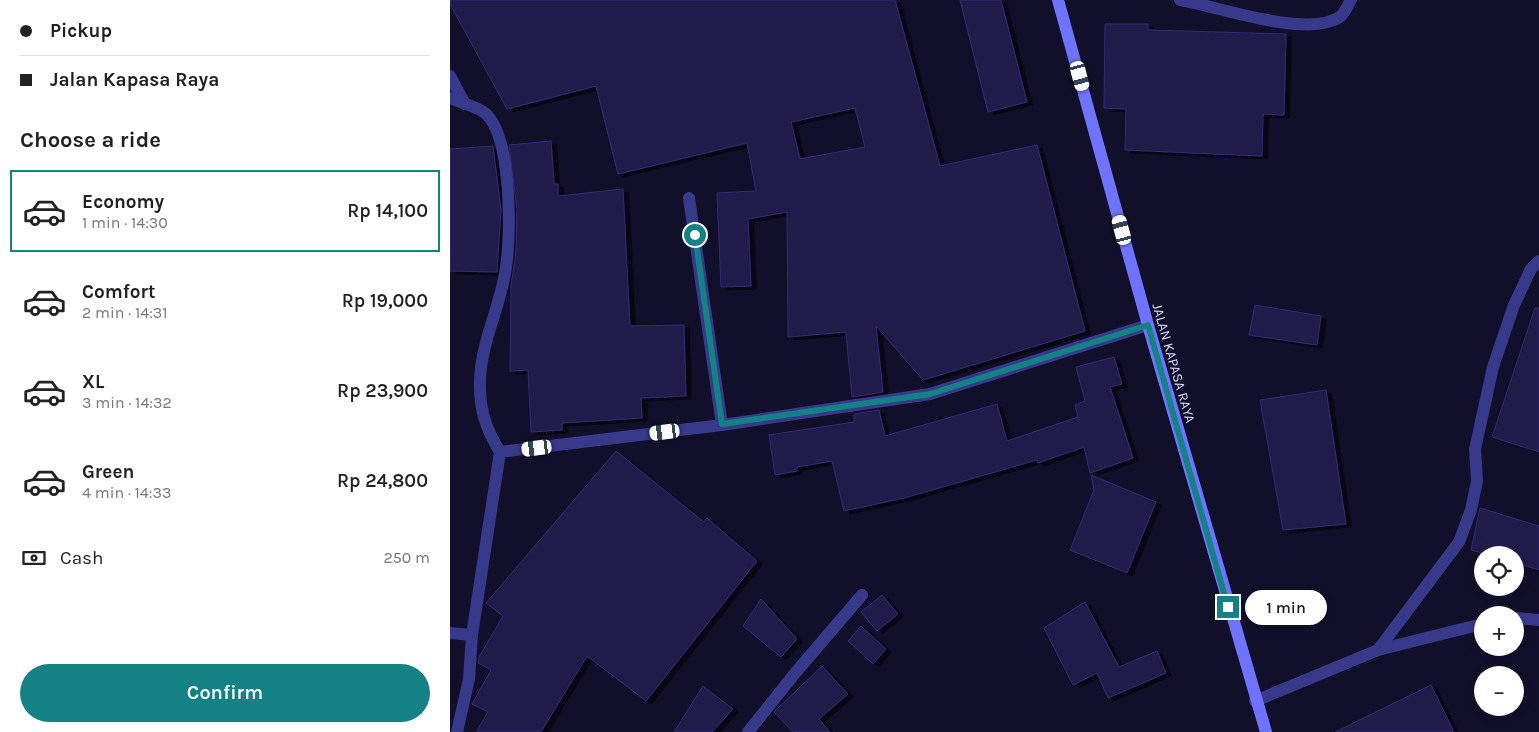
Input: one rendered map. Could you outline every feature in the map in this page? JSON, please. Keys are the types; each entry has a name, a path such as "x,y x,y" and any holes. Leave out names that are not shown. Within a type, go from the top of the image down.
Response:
{"main road":[{"name":"JALAN KAPASA RAYA","path":"1058,0 1148,325 1255,701 1266,732"}],"street":[{"path":"1180,0 1271,22 1298,24 1322,23 1341,16 1352,0"},
{"path":"450,76 465,104"},
{"path":"450,98 485,113 492,122 502,145 508,210 506,267 483,353 480,382 482,409 487,430 500,452 472,635 470,679 457,732"},
{"path":"689,198 722,424"},
{"path":"1378,650 1459,542 1471,510 1477,481 1475,449 1493,366 1514,305 1531,268 1539,261"},
{"path":"500,452 722,424 930,394 1148,325"},
{"path":"748,732 862,595"},
{"path":"1524,619 1539,620"},
{"path":"1255,701 1378,650 1474,626"},
{"path":"450,633 472,635"}],"building":[{"path":"450,0 895,0 940,166 1037,145 1085,331 923,380 876,326 883,392 852,397 846,332 788,337 787,212 748,219 751,286 721,287 717,193 756,191 747,143 618,174 596,86 507,109 450,4","holes":["855,108 865,147 800,159 791,122"]},
{"path":"960,0 1001,0 1027,102 988,112"},
{"path":"1105,24 1148,24 1148,30 1286,34 1284,115 1263,114 1262,156 1125,150 1126,109 1104,108"},
{"path":"551,141 554,184 558,184 558,196 623,189 630,326 684,325 686,396 641,398 642,418 562,423 562,430 531,432 528,370 510,371 511,286 516,252 517,209 509,145"},
{"path":"493,146 501,210 497,272 450,271 450,149"},
{"path":"1255,305 1321,316 1317,345 1249,335"},
{"path":"1535,308 1539,308 1539,452 1492,437"},
{"path":"1114,357 1122,384 1110,387 1133,458 1090,473 1084,447 1038,463 1037,460 904,498 844,511 832,461 797,467 797,471 775,475 769,435 854,422 854,414 879,410 885,436 997,404 1007,441 1078,417 1075,405 1085,401 1076,367"},
{"path":"1326,390 1346,524 1283,530 1260,400"},
{"path":"616,451 704,522 707,518 757,561 646,701 587,656 541,732 476,732 488,712 472,704 491,670 478,663 479,657 503,616 486,603"},
{"path":"1091,475 1156,502 1127,573 1070,550 1094,490"},
{"path":"1480,508 1539,526 1539,570 1524,566 1524,546 1474,546 1474,551 1471,550"},
{"path":"882,595 898,614 877,631 861,612"},
{"path":"761,599 797,639 781,657 743,626"},
{"path":"1085,602 1119,667 1157,651 1166,673 1108,698 1097,673 1073,685 1044,628"},
{"path":"861,626 886,649 873,664 848,641"},
{"path":"822,666 848,694 819,719 830,732 793,732 774,712"},
{"path":"1431,685 1454,732 1335,732"},
{"path":"703,686 733,709 712,732 674,732"}],"route":[{"path":"695,235 722,424 930,394 1148,325 1228,607"}]}
